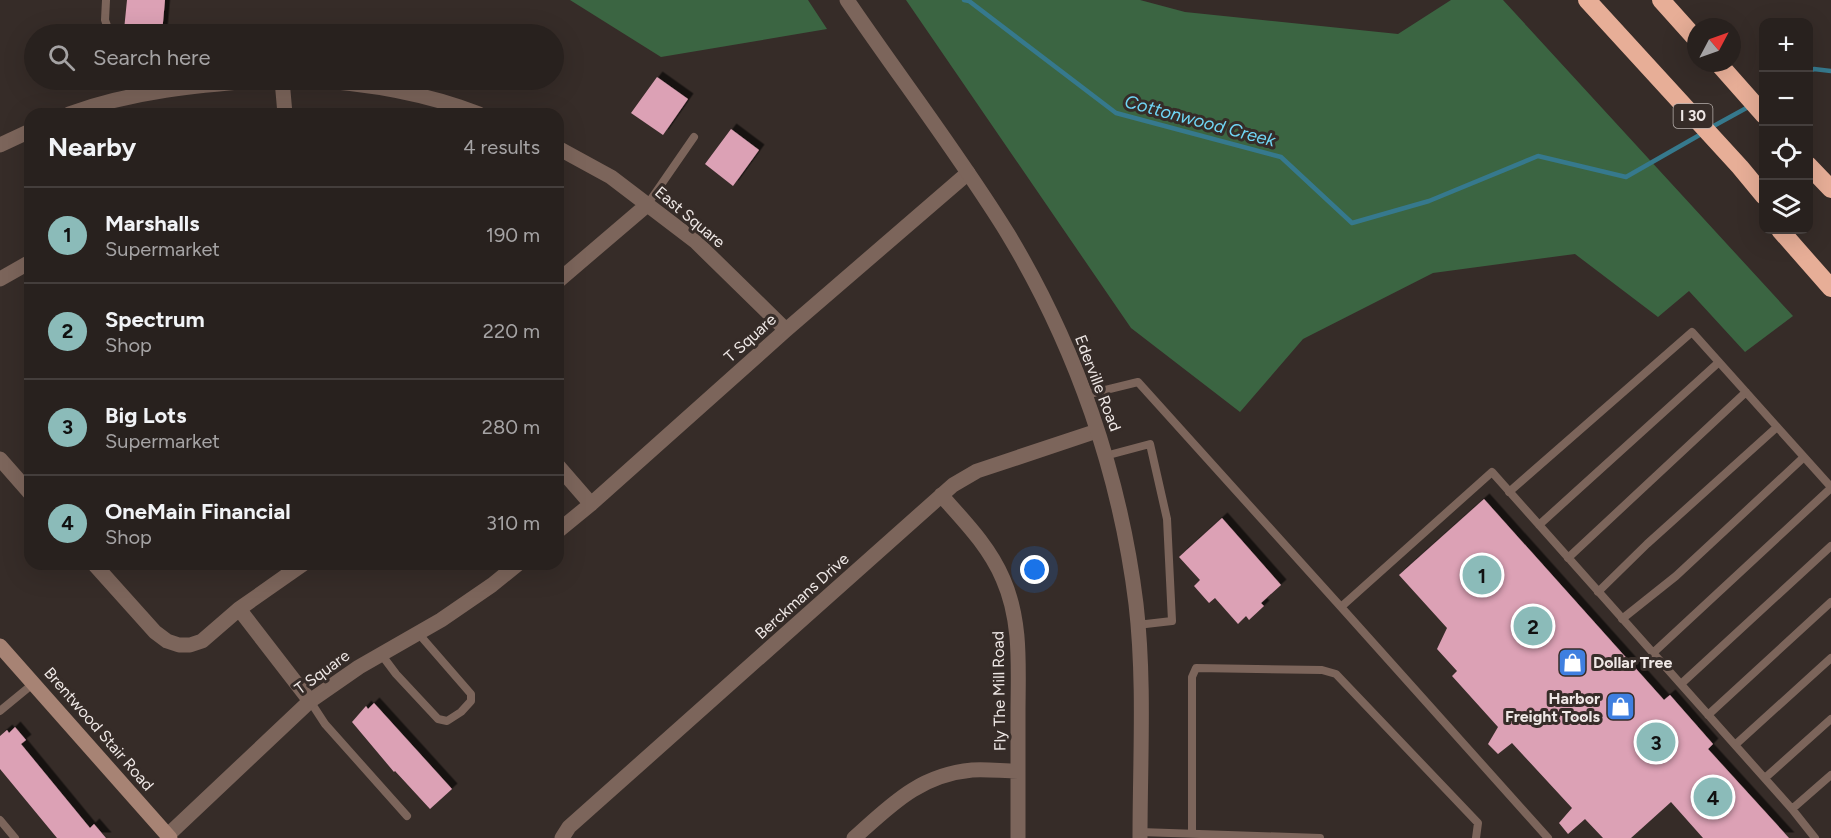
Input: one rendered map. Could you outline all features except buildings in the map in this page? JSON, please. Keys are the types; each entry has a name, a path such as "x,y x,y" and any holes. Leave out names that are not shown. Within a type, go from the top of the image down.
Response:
{"highway":[{"name":"I 30","path":"1587,0 1740,167 1759,191"},
{"path":"1662,0 1687,28"},
{"path":"1726,72 1759,109"},
{"path":"1813,169 1831,189"},
{"path":"1784,234 1831,288"},
{"path":"1798,234 1831,271"}],"main road":[{"name":"Brentwood Stair Road","path":"0,646 35,683 168,837"}],"street":[{"name":"Ederville Road","path":"847,0 968,173 1008,236 1057,327 1085,395 1110,471 1129,563 1137,625 1140,667 1140,835"},
{"path":"86,108 102,102 166,90"},
{"path":"283,90 284,108"},
{"path":"391,90 446,101 464,108"},
{"path":"0,145 24,133"},
{"name":"East Square","path":"564,151 611,177 695,241 786,330"},
{"name":"T Square","path":"564,526 968,173"},
{"path":"564,276 647,204"},
{"path":"0,279 24,265"},
{"name":"Berckmans Drive","path":"562,838 568,827 941,495 977,471 1097,431"},
{"path":"2,467 24,487"},
{"path":"564,472 591,504"},
{"name":"Fly The Mill Road","path":"941,495 992,556 1011,598 1016,619 1018,838"},
{"path":"99,570 155,632 167,641 179,645 190,645 202,641 239,609 294,570"},
{"name":"T Square","path":"168,837 310,701 381,654 458,609 510,570"},
{"path":"239,609 310,701"},
{"path":"854,838 912,789 930,781 949,774 972,770 1018,771"}],"lane":[{"path":"106,0 106,24"},
{"path":"130,90 132,96"},
{"path":"647,204 694,137"},
{"path":"1509,492 1692,332 1746,392 1831,488 1653,653"},
{"path":"1539,525 1719,362"},
{"path":"1085,395 1138,382 1548,838"},
{"path":"1568,558 1746,392"},
{"path":"1598,592 1647,544 1777,427"},
{"path":"1106,456 1150,444 1167,519 1172,621 1137,625"},
{"path":"1623,619 1676,576 1804,457"},
{"path":"1341,607 1492,472 1765,778 1815,838"},
{"path":"1681,684 1831,546"},
{"path":"1708,715 1831,602"},
{"path":"381,654 396,674 438,719 447,721 461,712 471,701 471,694 418,633"},
{"path":"1735,745 1831,658"},
{"path":"1192,836 1192,677 1196,668 1208,668 1322,670 1336,674 1478,823 1476,838"},
{"path":"0,711 35,683"},
{"path":"310,701 325,724 407,816"},
{"path":"1765,778 1831,719"},
{"path":"1792,809 1831,775"},
{"path":"0,820 15,838"},
{"path":"1140,835 1320,838"}],"green space":[{"path":"570,0 808,0 827,29 661,57"},
{"path":"906,0 1140,0 1185,12 1398,34 1451,0 1503,0 1793,316 1745,352 1689,291 1658,317 1575,254 1433,273 1303,339 1240,412 1131,328"}],"waterway":[{"name":"Cottonwood Creek","path":"964,0 969,1 1116,113 1281,157 1352,223 1429,201 1538,156 1626,177 1703,133"},
{"name":"Cottonwood Creek","path":"1813,70 1831,71"},
{"name":"Cottonwood Creek","path":"1710,128 1750,106"}],"place":[{"name":"Marshalls","path":"1482,575"},
{"name":"Spectrum","path":"1533,626"},
{"name":"Dollar Tree","path":"1572,662"},
{"name":"Harbor Freight Tools","path":"1621,707"},
{"name":"Big Lots","path":"1656,742"},
{"name":"OneMain Financial","path":"1713,797"}]}
